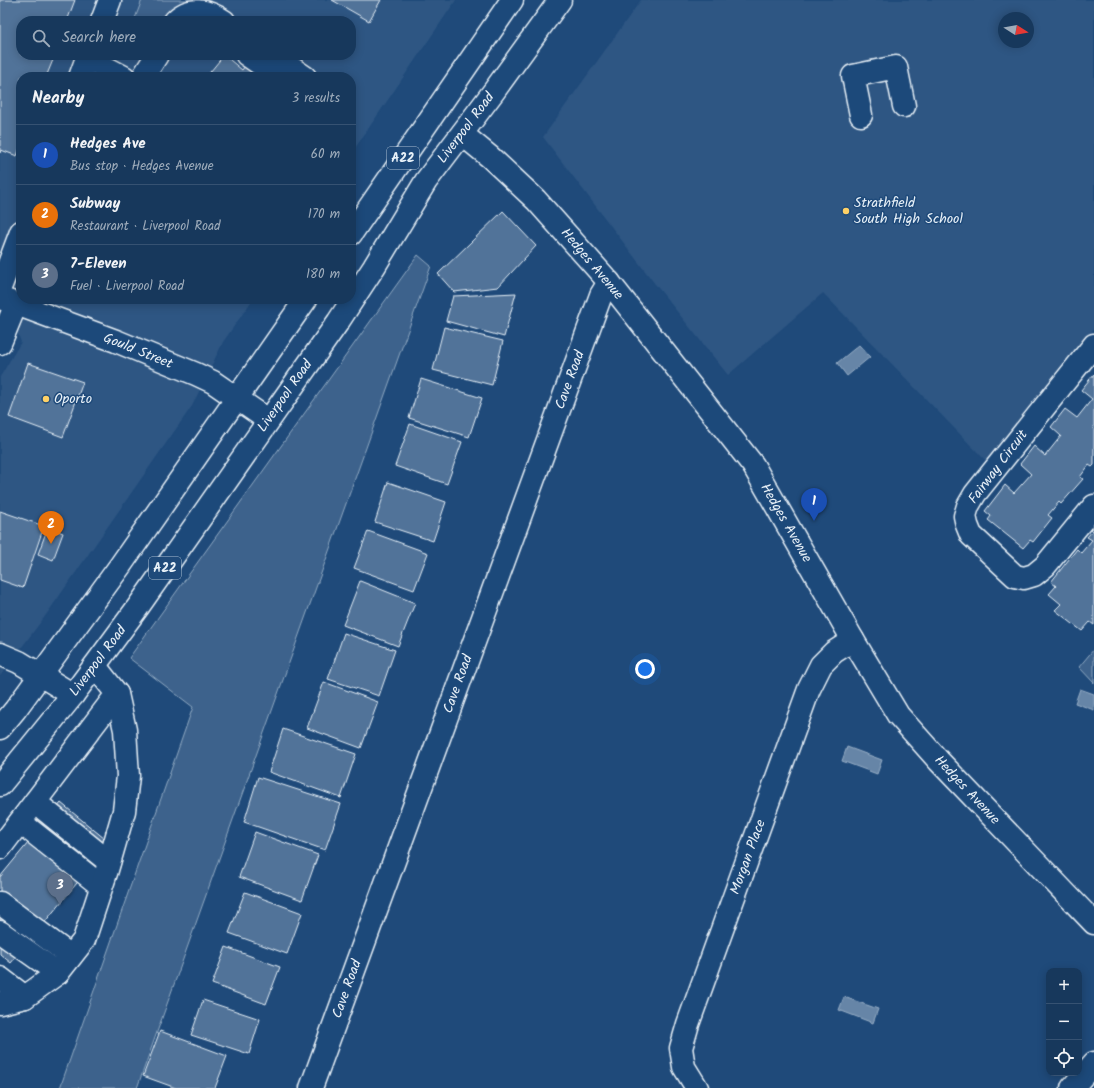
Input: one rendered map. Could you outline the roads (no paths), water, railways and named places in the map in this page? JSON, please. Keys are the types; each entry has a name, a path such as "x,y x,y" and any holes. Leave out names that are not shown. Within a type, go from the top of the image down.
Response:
{"main road":[{"path":"104,16 110,0"},
{"name":"A22","path":"356,227 512,0"},
{"name":"Liverpool Road","path":"356,294 426,181 560,0"},
{"path":"181,16 186,12 201,11 215,16"},
{"path":"146,72 154,60"},
{"path":"254,60 272,72"},
{"path":"280,60 298,72"},
{"path":"85,64 109,72"},
{"path":"861,115 853,76 896,67 904,106"},
{"name":"Hedges Avenue","path":"462,134 536,200 609,282 753,465 852,640 898,715 939,761 1094,923"},
{"path":"0,288 16,245"},
{"name":"Cave Road","path":"311,1088 601,295 609,282"},
{"path":"0,343 8,301"},
{"name":"Gould Street","path":"16,304 116,341 196,374 213,382 268,420"},
{"name":"A22","path":"0,728 41,676 120,566 303,304"},
{"name":"Liverpool Road","path":"0,785 73,695 138,607 350,304"},
{"name":"Fairway Circuit","path":"1094,346 975,494 968,506 965,516 971,535 1015,576 1024,578 1034,575 1045,566 1094,506"},
{"name":"Morgan Place","path":"697,1088 684,1067 681,1048 688,1024 809,689 821,666 834,652 852,640"},
{"path":"0,654 18,662 73,695"},
{"path":"0,1003 26,996 64,965 84,940 124,811 128,776 125,730 117,694 95,666"},
{"path":"0,848 117,694"},
{"path":"35,802 109,862"},
{"path":"20,822 102,886"},
{"path":"0,902 64,965"},
{"path":"0,932 64,965"},
{"path":"0,978 26,996"},
{"path":"1072,1088 1094,1063"}],"place":[{"name":"Strathfield South High School","path":"846,211"},
{"name":"Oporto","path":"46,399"},
{"name":"Hedges Ave","path":"814,521"},
{"name":"Subway","path":"51,544"},
{"name":"7-Eleven","path":"60,905"}]}
